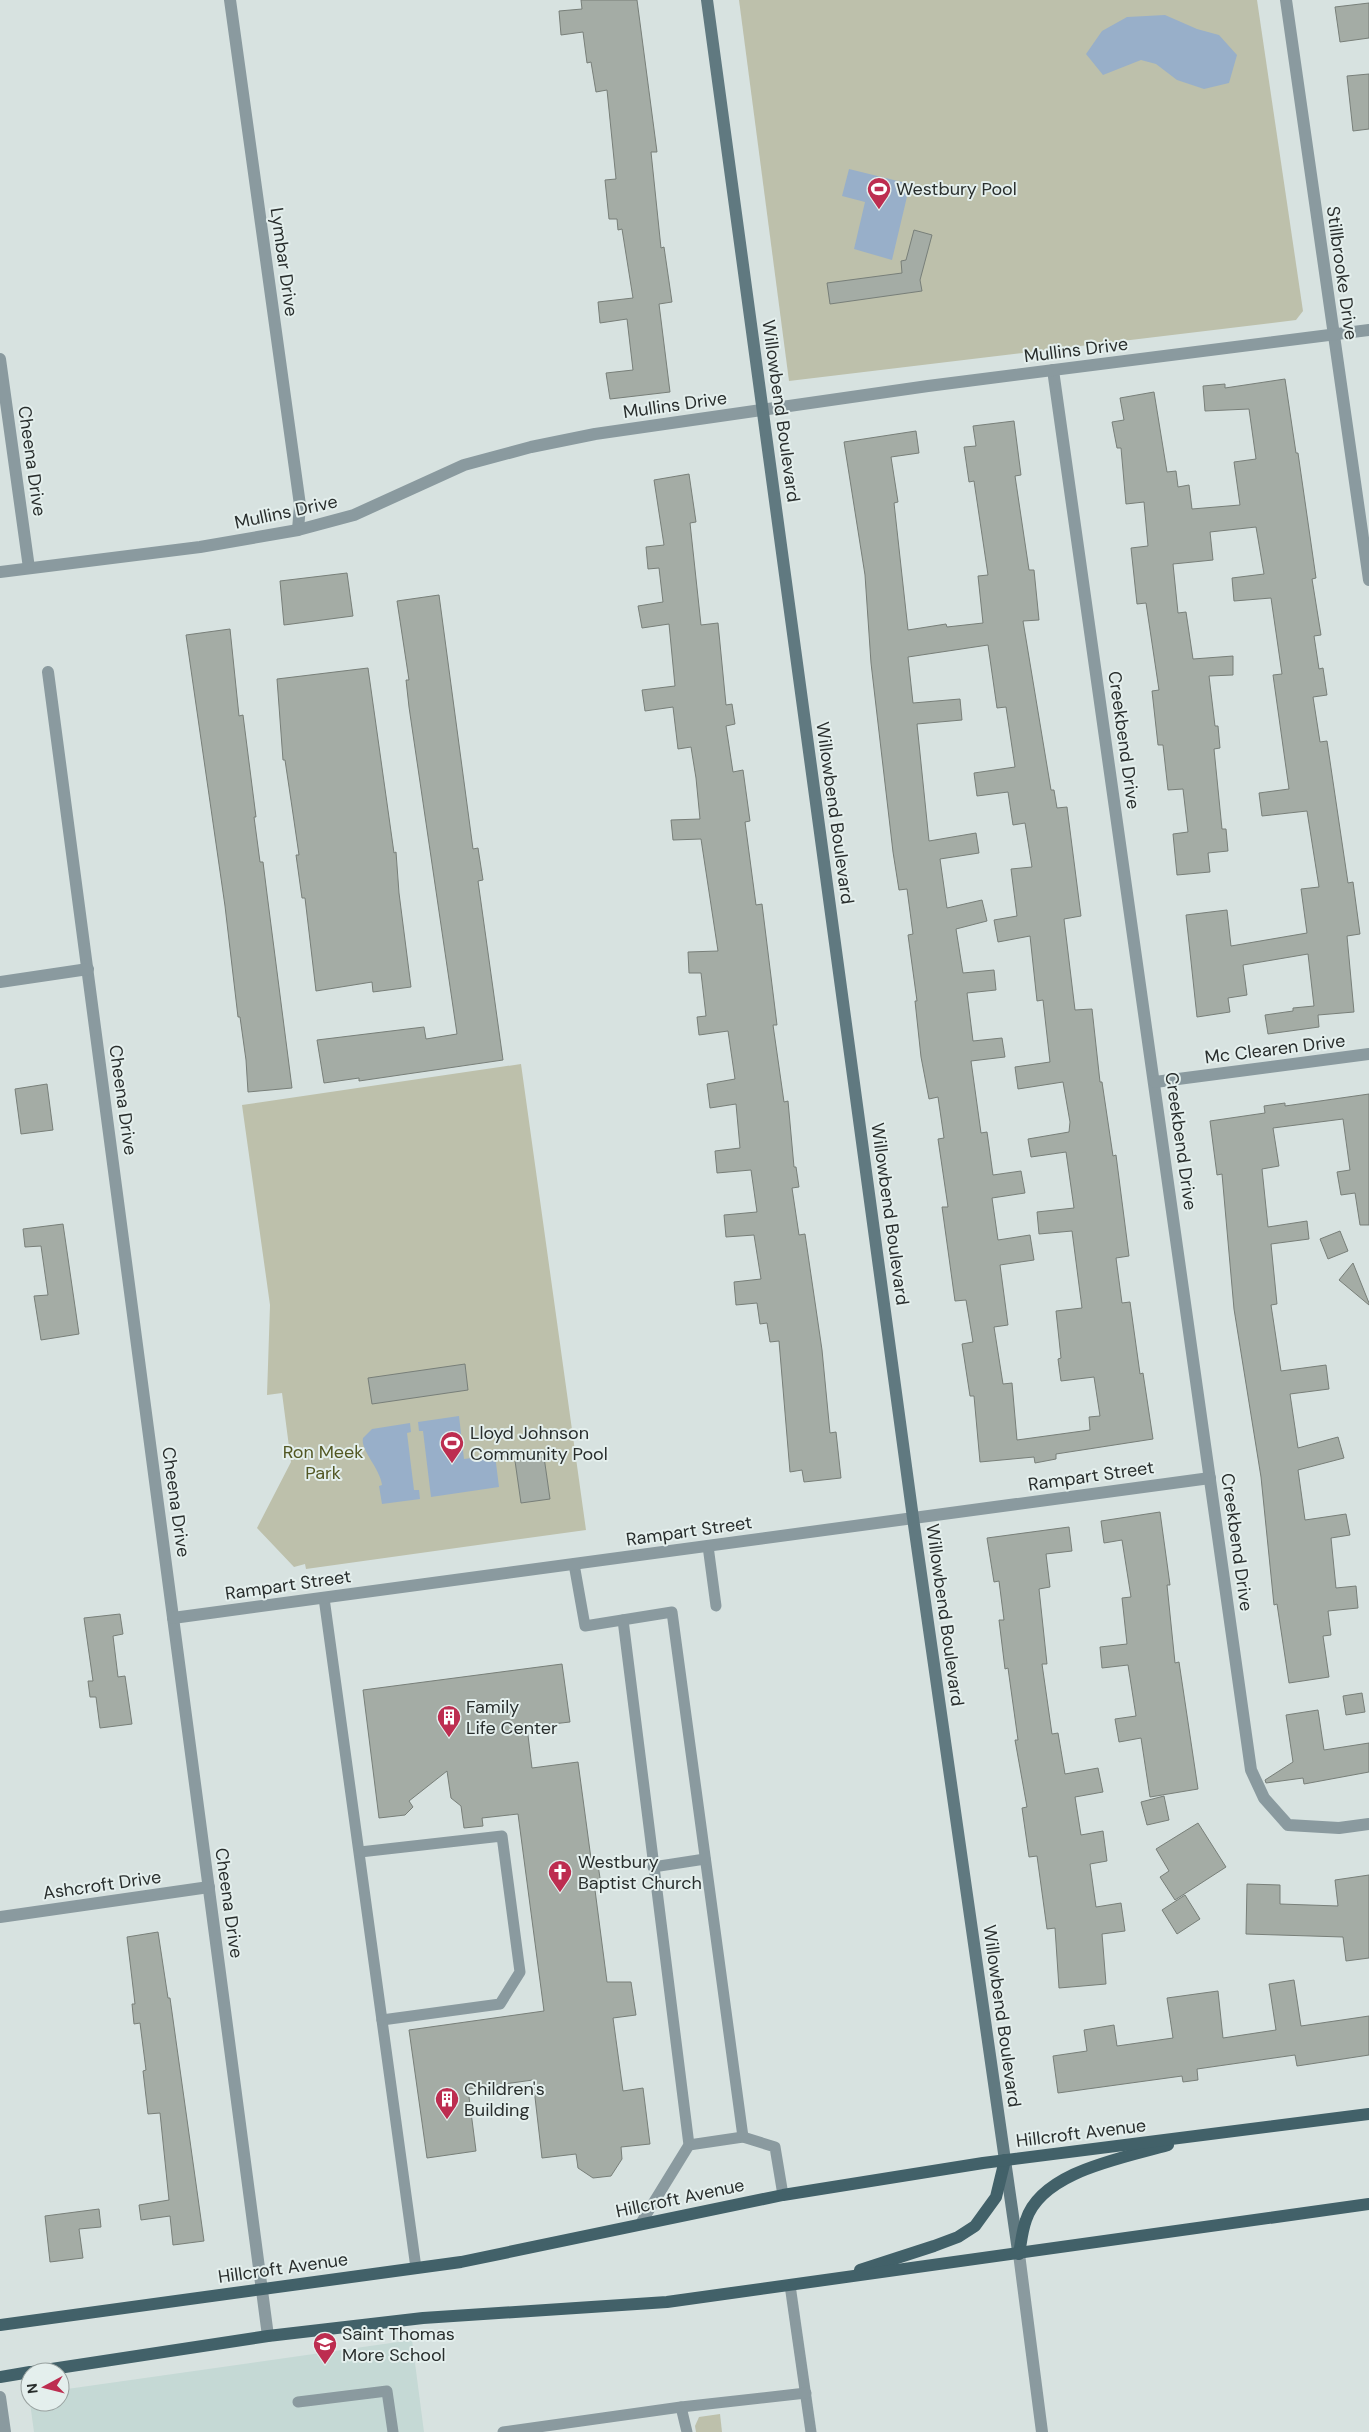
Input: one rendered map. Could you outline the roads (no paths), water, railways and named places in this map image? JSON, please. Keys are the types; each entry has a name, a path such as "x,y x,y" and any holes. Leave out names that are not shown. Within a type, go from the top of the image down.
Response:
{"main road":[{"name":"Willowbend Boulevard","path":"707,0 913,1518 1018,2254"},
{"name":"Hillcroft Avenue","path":"0,2325 461,2262 783,2194 1005,2160 1369,2114"},
{"path":"1018,2254 1029,2213 1044,2193 1062,2180 1084,2170 1201,2135"},
{"path":"834,2279 934,2246 958,2237 976,2226 996,2197 1005,2160"},
{"path":"70,2366 268,2336 423,2318 667,2302 1369,2204"},
{"path":"0,2377 20,2374"}],"street":[{"name":"Lymbar Drive","path":"230,0 300,505 298,530"},
{"name":"Stillbrooke Drive","path":"1286,0 1332,334 1369,580"},
{"name":"Mullins Drive","path":"0,572 200,547 298,530 354,515 464,465 531,447 595,434 928,386 1369,330"},
{"name":"Cheena Drive","path":"0,359 29,568"},
{"name":"Creekbend Drive","path":"1053,370 1251,1770 1264,1798 1288,1825 1339,1828 1369,1824"},
{"name":"Cheena Drive","path":"48,672 268,2336"},
{"path":"0,982 88,970"},
{"name":"Mc Clearen Drive","path":"1155,1082 1369,1054"},
{"name":"Rampart Street","path":"173,1618 1210,1478"},
{"name":"Ashcroft Drive","path":"0,1917 209,1888"},
{"name":"Willowbend Boulevard","path":"1018,2254 1042,2432"},
{"path":"0,2397 5,2432"}],"lane":[{"path":"708,1546 716,1606"},
{"path":"574,1564 586,1626 672,1612 743,2137"},
{"path":"324,1598 416,2268"},
{"path":"623,1620 689,2145 641,2223"},
{"path":"360,1852 502,1836 520,1972 500,2004 382,2020"},
{"path":"653,1867 705,1859"},
{"path":"689,2145 743,2137 775,2147 783,2194"},
{"path":"790,2285 811,2432"},
{"path":"298,2402 388,2391 393,2432"},
{"path":"503,2432 681,2407 806,2393"},
{"path":"681,2407 687,2432"}],"water":[{"path":"1165,15 1197,29 1219,35 1237,55 1229,83 1204,89 1177,80 1156,64 1141,60 1103,75 1086,54 1102,31 1127,17"},
{"path":"849,169 910,184 892,260 854,249 865,202 842,196"},
{"path":"459,1416 464,1459 495,1455 499,1487 431,1497 423,1431 419,1431 418,1422"},
{"path":"410,1423 411,1432 407,1433 414,1490 419,1490 420,1499 382,1504 379,1486 382,1485 378,1472 364,1448 363,1438 372,1429"}],"place":[{"name":"Westbury Pool","path":"879,210"},
{"name":"Lloyd Johnson Community Pool","path":"452,1464"},
{"name":"Family Life Center","path":"449,1738"},
{"name":"Westbury Baptist Church","path":"560,1893"},
{"name":"Children's Building","path":"447,2120"},
{"name":"Saint Thomas More School","path":"325,2365"}],"park label":[{"name":"Ron Meek Park","path":"323,1462"}]}
